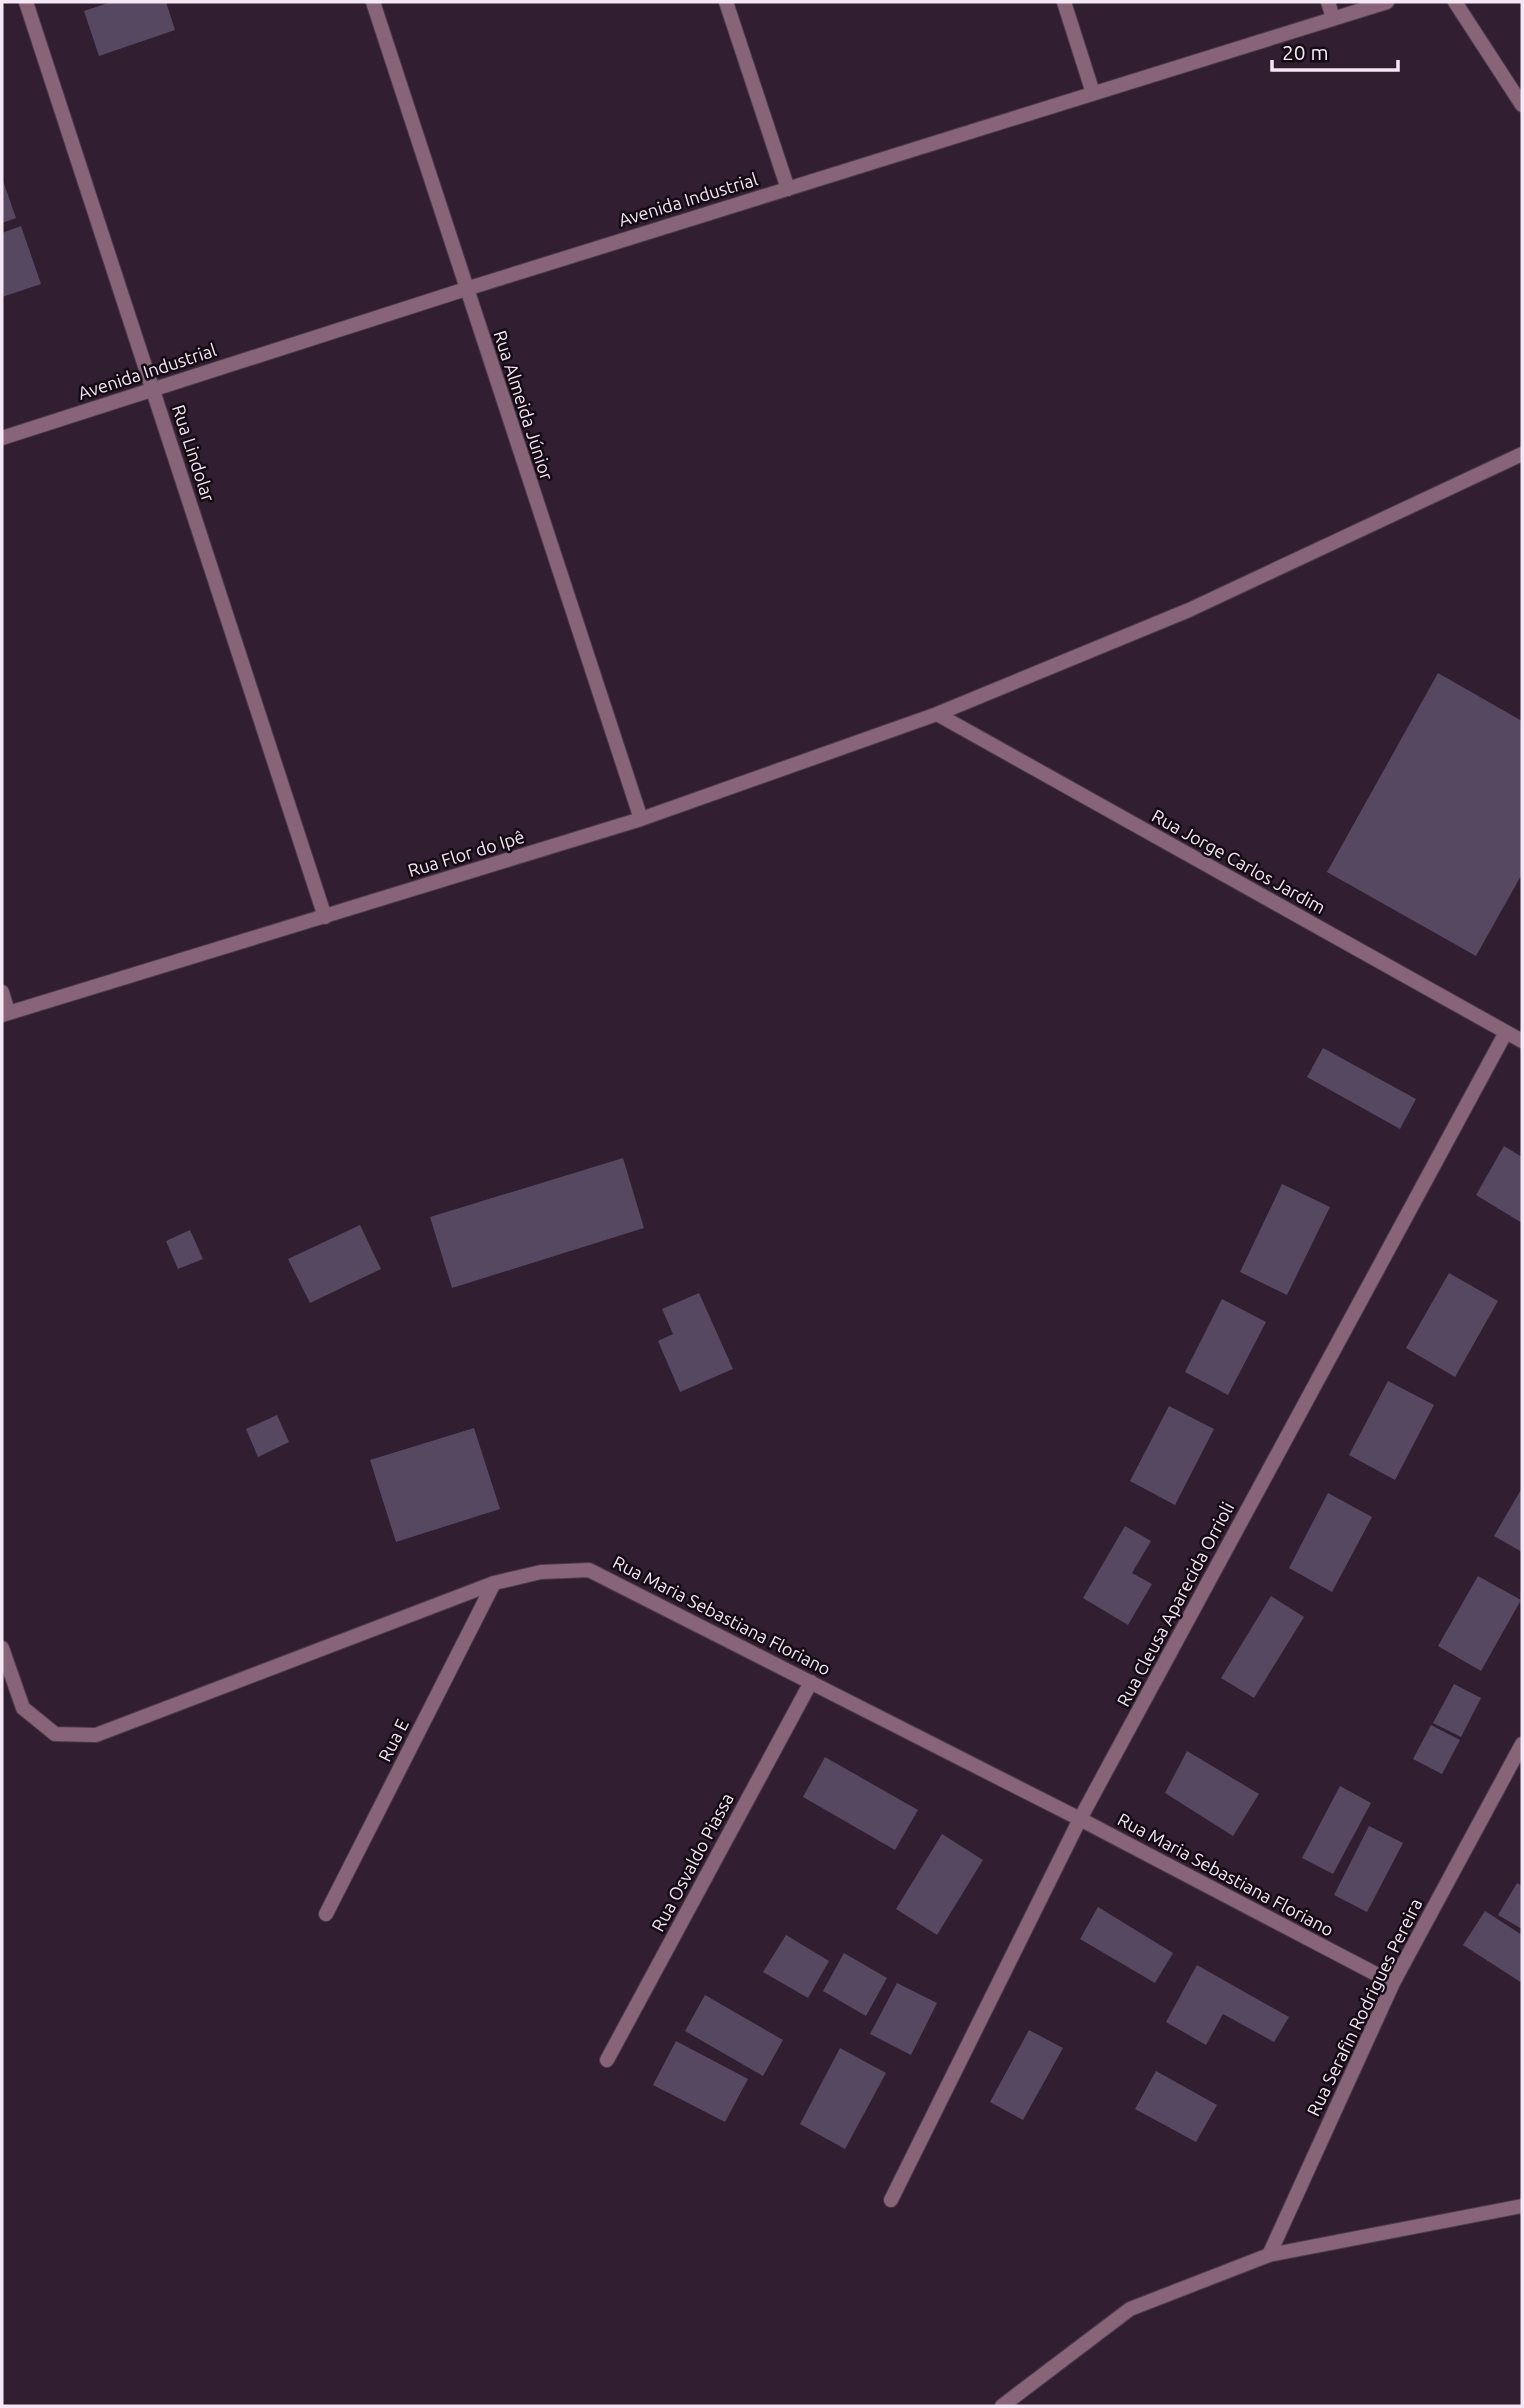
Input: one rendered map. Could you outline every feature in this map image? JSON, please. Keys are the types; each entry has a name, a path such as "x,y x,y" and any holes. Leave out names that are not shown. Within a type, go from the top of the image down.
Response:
{"street":[{"name":"Rua Lindolar","path":"26,2 325,917"},
{"name":"Rua Almeida Júnior","path":"373,2 641,819"},
{"path":"726,2 788,188"},
{"path":"1064,2 1093,93"},
{"path":"1328,2 1334,19"},
{"name":"Avenida Industrial","path":"2,438 466,289 1387,2"},
{"path":"1455,2 1522,105"},
{"name":"Rua Flor do Ipê","path":"5,1013 641,819 937,714 1189,610 1522,454"},
{"name":"Rua Jorge Carlos Jardim","path":"937,714 1522,1041"},
{"path":"2,992 5,1013"},
{"name":"Rua Cleusa Aparecida Orrioli","path":"891,2200 1080,1819 1506,1032"},
{"name":"Rua Maria Sebastiana Floriano","path":"2,1648 23,1708 55,1734 96,1735 494,1583 541,1572 589,1570 1080,1819 1393,1983"},
{"name":"Rua E","path":"326,1914 494,1583"},
{"name":"Rua Osvaldo Piassa","path":"607,2060 811,1682"},
{"name":"Rua Serafin Rodrigues Pereira","path":"1269,2255 1393,1983 1522,1744"},
{"path":"1002,2406 1130,2309 1269,2255 1522,2206"}],"building":[{"path":"111,2 166,2 175,30 99,56 84,11"},
{"path":"2,178 16,218 2,223"},
{"path":"21,226 41,284 2,297 2,233"},
{"path":"1438,673 1522,721 1522,874 1476,956 1327,872"},
{"path":"1323,1048 1416,1099 1400,1129 1307,1077"},
{"path":"1504,1146 1522,1157 1522,1223 1476,1195"},
{"path":"623,1158 644,1228 452,1288 430,1217"},
{"path":"1282,1184 1330,1207 1287,1295 1240,1272"},
{"path":"360,1225 381,1269 310,1303 288,1259"},
{"path":"190,1230 203,1259 178,1269 166,1241"},
{"path":"1449,1273 1498,1301 1455,1377 1406,1348"},
{"path":"699,1293 733,1369 680,1392 658,1341 673,1334 662,1309"},
{"path":"1222,1299 1266,1322 1228,1395 1185,1372"},
{"path":"1388,1381 1434,1405 1395,1480 1349,1455"},
{"path":"1169,1406 1214,1429 1175,1505 1130,1481"},
{"path":"277,1415 289,1442 258,1457 246,1429"},
{"path":"474,1428 500,1509 396,1542 370,1460"},
{"path":"1522,1488 1522,1552 1494,1536"},
{"path":"1328,1493 1372,1517 1332,1592 1289,1568"},
{"path":"1125,1526 1151,1541 1132,1573 1152,1584 1128,1625 1083,1598"},
{"path":"1478,1576 1521,1600 1481,1671 1438,1646"},
{"path":"1271,1596 1304,1617 1254,1698 1221,1678"},
{"path":"1454,1684 1481,1698 1461,1737 1433,1723"},
{"path":"1431,1725 1460,1740 1442,1774 1413,1759"},
{"path":"1187,1751 1259,1794 1233,1836 1165,1793"},
{"path":"825,1757 918,1810 895,1850 803,1797"},
{"path":"1340,1786 1371,1803 1333,1874 1302,1858"},
{"path":"1369,1826 1403,1843 1367,1912 1334,1895"},
{"path":"942,1834 983,1860 937,1935 896,1909"},
{"path":"1517,1883 1522,1886 1522,1929 1498,1915"},
{"path":"1098,1907 1173,1953 1155,1983 1080,1939"},
{"path":"1485,1911 1522,1935 1522,1983 1463,1945"},
{"path":"786,1935 829,1961 808,1998 763,1972"},
{"path":"844,1953 887,1978 866,2016 823,1991"},
{"path":"1197,1965 1289,2017 1274,2042 1223,2014 1206,2045 1166,2022"},
{"path":"897,1983 937,2003 911,2055 870,2034"},
{"path":"705,1995 783,2040 763,2076 685,2031"},
{"path":"1029,2030 1063,2048 1023,2120 990,2102"},
{"path":"676,2041 748,2079 725,2122 653,2085"},
{"path":"840,2048 886,2073 845,2149 800,2124"},
{"path":"1156,2071 1217,2105 1196,2142 1135,2109"}]}
